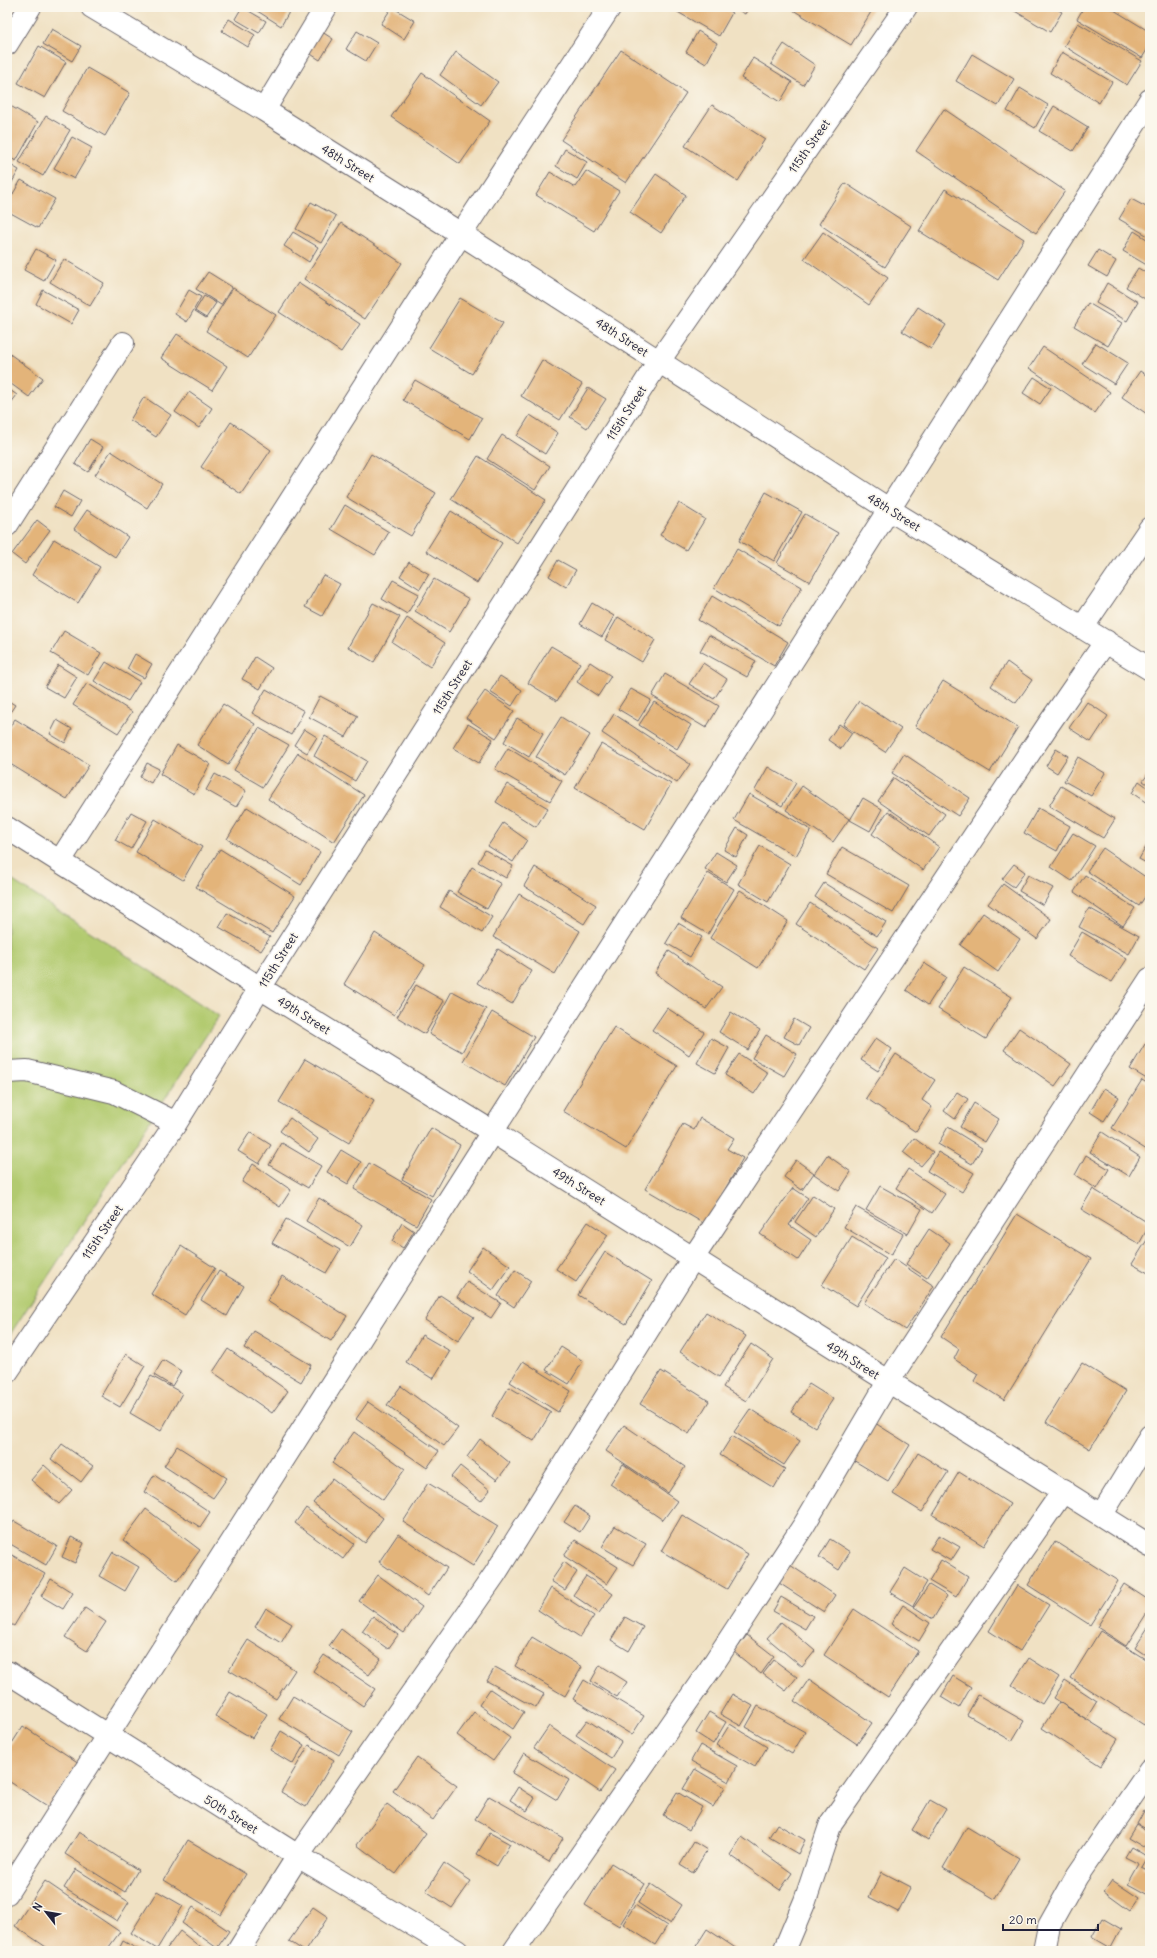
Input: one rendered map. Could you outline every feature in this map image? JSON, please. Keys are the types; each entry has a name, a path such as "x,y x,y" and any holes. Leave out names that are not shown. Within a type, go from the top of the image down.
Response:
{"street":[{"path":"7,44 30,7"},
{"name":"48th Street","path":"92,7 264,110 461,234 890,510 1150,669"},
{"path":"264,110 326,7"},
{"path":"60,861 461,234 610,7"},
{"name":"115th Street","path":"7,1372 176,1124 260,988 659,362 906,7"},
{"path":"7,1893 108,1737 492,1131 890,510 1150,100"},
{"path":"7,524 123,343"},
{"path":"1082,628 1150,528"},
{"path":"238,1951 298,1856 495,1574 693,1258 1048,725 1106,641"},
{"name":"49th Street","path":"7,828 260,988 492,1131 888,1382 1064,1490 1150,1546"},
{"path":"514,1951 710,1669 804,1525 888,1382 1150,979"},
{"path":"7,1072 27,1071 114,1092 176,1124"},
{"path":"1102,1514 1150,1436"},
{"path":"784,1951 804,1901 831,1823 1064,1490"},
{"name":"50th Street","path":"7,1672 298,1856 457,1951"},
{"path":"1044,1951 1049,1926 1077,1876 1150,1770"}],"green space":[{"path":"7,877 219,1016 7,1339"}],"building":[{"path":"242,7 266,21 259,33 235,19"},
{"path":"251,7 292,7 281,26"},
{"path":"392,7 415,21 404,39 381,24"},
{"path":"669,7 722,7 732,13 719,36"},
{"path":"733,7 749,7 745,14"},
{"path":"788,7 874,7 851,45"},
{"path":"1008,7 1053,7 1062,12 1050,32"},
{"path":"1084,7 1109,7 1150,32 1150,45 1142,58 1077,19"},
{"path":"229,19 255,35 248,47 222,31"},
{"path":"1078,23 1142,61 1127,85 1064,46"},
{"path":"52,29 81,46 72,61 43,44"},
{"path":"319,30 333,39 320,60 306,51"},
{"path":"357,31 377,43 366,61 346,49"},
{"path":"698,31 717,43 706,64 686,52"},
{"path":"784,44 815,65 803,85 771,64"},
{"path":"39,46 66,62 45,98 18,83"},
{"path":"621,50 686,93 626,183 561,140"},
{"path":"456,52 498,82 481,105 440,75"},
{"path":"1062,52 1112,82 1099,103 1050,73"},
{"path":"972,54 1014,79 998,106 956,81"},
{"path":"753,58 792,82 780,102 741,78"},
{"path":"87,68 130,93 105,136 62,111"},
{"path":"422,73 490,121 460,164 391,117"},
{"path":"1020,88 1048,105 1035,128 1007,111"},
{"path":"7,104 38,122 16,161 7,156"},
{"path":"712,105 765,139 738,181 685,146"},
{"path":"1054,106 1088,127 1073,151 1039,131"},
{"path":"944,109 1065,191 1036,233 916,151"},
{"path":"46,116 70,130 43,176 19,162"},
{"path":"72,137 92,148 74,179 54,168"},
{"path":"565,149 587,162 577,179 556,166"},
{"path":"7,163 19,170 7,191"},
{"path":"586,171 619,191 594,231 536,195 550,172 575,187"},
{"path":"656,174 686,195 661,233 630,212"},
{"path":"21,180 55,199 38,228 7,211 7,204"},
{"path":"845,183 911,226 885,267 819,224"},
{"path":"945,189 1024,239 998,280 919,231"},
{"path":"1131,199 1150,209 1150,232 1148,236 1119,219"},
{"path":"311,202 336,216 321,243 296,229"},
{"path":"341,223 402,263 365,319 304,279"},
{"path":"1134,231 1150,241 1150,267 1123,251"},
{"path":"293,232 318,247 309,262 284,246"},
{"path":"823,232 888,278 869,305 804,259"},
{"path":"36,249 56,260 44,281 24,270"},
{"path":"1098,250 1116,261 1107,277 1088,266"},
{"path":"64,259 104,283 90,306 50,282"},
{"path":"1138,268 1150,275 1150,302 1126,287"},
{"path":"208,272 232,287 221,305 196,289"},
{"path":"298,283 360,324 341,352 279,312"},
{"path":"1107,283 1138,302 1127,321 1096,303"},
{"path":"233,288 276,315 248,358 206,331"},
{"path":"43,290 79,310 71,324 36,304"},
{"path":"189,290 201,297 187,322 175,314"},
{"path":"204,296 216,303 206,318 195,311"},
{"path":"460,298 503,323 472,374 429,348"},
{"path":"1088,303 1122,323 1108,346 1074,326"},
{"path":"918,307 946,325 931,349 902,331"},
{"path":"177,334 227,366 212,390 161,358"},
{"path":"1096,343 1128,363 1114,384 1082,364"},
{"path":"1043,347 1110,392 1095,413 1029,368"},
{"path":"7,352 43,378 29,397 7,381"},
{"path":"542,360 582,384 560,420 521,396"},
{"path":"1140,371 1150,378 1150,416 1122,397"},
{"path":"1034,377 1051,388 1040,404 1023,393"},
{"path":"415,380 482,418 470,439 403,400"},
{"path":"7,388 17,395 7,408"},
{"path":"588,388 606,399 587,428 570,417"},
{"path":"189,392 212,408 199,428 175,412"},
{"path":"144,397 171,415 156,437 130,420"},
{"path":"530,415 558,433 545,454 517,436"},
{"path":"231,422 271,450 241,494 201,467"},
{"path":"502,435 550,466 535,490 487,459"},
{"path":"90,439 103,447 88,472 75,464"},
{"path":"111,451 162,484 147,508 95,475"},
{"path":"371,454 436,493 411,536 346,497"},
{"path":"478,456 546,500 517,543 451,499"},
{"path":"63,491 80,501 71,517 54,507"},
{"path":"766,492 802,512 774,561 739,541"},
{"path":"679,503 705,519 686,550 660,535"},
{"path":"345,505 389,532 375,555 331,529"},
{"path":"87,510 128,537 115,557 74,529"},
{"path":"451,511 502,543 477,583 426,551"},
{"path":"805,514 838,533 810,582 777,563"},
{"path":"37,520 50,530 25,564 12,554"},
{"path":"54,539 100,567 78,603 32,575"},
{"path":"737,549 802,587 779,626 714,588"},
{"path":"558,560 576,570 566,587 549,576"},
{"path":"409,562 429,574 420,589 400,576"},
{"path":"323,575 340,584 322,616 305,607"},
{"path":"434,579 469,599 449,632 415,611"},
{"path":"393,580 419,594 407,614 382,599"},
{"path":"712,596 788,642 774,666 698,620"},
{"path":"373,603 400,617 374,662 348,647"},
{"path":"592,603 614,616 602,637 580,624"},
{"path":"618,617 655,640 642,662 605,640"},
{"path":"407,618 445,643 430,667 392,642"},
{"path":"64,631 101,653 88,675 51,653"},
{"path":"709,635 756,661 747,677 700,651"},
{"path":"551,646 580,663 557,701 528,683"},
{"path":"135,654 152,664 144,678 127,669"},
{"path":"255,657 272,668 260,689 242,679"},
{"path":"106,662 140,682 128,701 94,681"},
{"path":"590,662 611,676 598,696 577,682"},
{"path":"1007,662 1032,680 1016,703 991,686"},
{"path":"703,663 727,679 714,699 689,684"},
{"path":"58,665 77,677 64,698 45,687"},
{"path":"665,674 719,706 706,728 652,696"},
{"path":"500,676 522,690 512,706 490,692"},
{"path":"943,681 1018,727 990,772 915,726"},
{"path":"87,683 132,712 118,733 73,705"},
{"path":"266,689 304,711 291,735 252,713"},
{"path":"631,689 651,700 638,721 618,709"},
{"path":"485,691 514,711 496,738 466,718"},
{"path":"320,696 358,716 346,737 309,717"},
{"path":"7,700 15,705 7,717"},
{"path":"859,701 901,729 885,752 843,725"},
{"path":"654,702 691,725 677,749 639,725"},
{"path":"1087,702 1108,716 1091,742 1069,728"},
{"path":"223,704 255,724 228,765 197,745"},
{"path":"614,714 690,764 677,783 602,733"},
{"path":"561,717 590,735 565,775 536,757"},
{"path":"517,718 543,733 529,757 504,742"},
{"path":"15,719 89,765 67,799 7,762 7,731"},
{"path":"57,720 72,729 65,743 50,734"},
{"path":"468,724 493,739 479,763 453,748"},
{"path":"839,724 852,733 841,749 828,740"},
{"path":"259,728 289,745 263,787 234,770"},
{"path":"304,729 317,737 307,753 294,745"},
{"path":"325,736 367,761 355,781 314,756"},
{"path":"601,744 671,784 645,829 575,788"},
{"path":"177,745 210,764 194,794 160,774"},
{"path":"508,748 562,781 550,801 495,769"},
{"path":"1056,749 1068,756 1057,773 1046,766"},
{"path":"298,753 364,795 334,842 268,799"},
{"path":"904,754 970,798 958,816 892,773"},
{"path":"1078,757 1105,773 1091,796 1064,781"},
{"path":"147,763 159,769 151,783 140,777"},
{"path":"768,767 796,783 782,806 755,790"},
{"path":"1150,771 1150,786 1143,781"},
{"path":"215,774 246,791 236,807 206,790"},
{"path":"894,778 945,814 929,836 878,801"},
{"path":"1139,781 1150,789 1150,805 1132,793"},
{"path":"507,784 548,808 536,827 496,802"},
{"path":"802,786 849,819 833,842 786,810"},
{"path":"1061,786 1115,819 1103,838 1049,806"},
{"path":"749,794 811,830 796,856 734,820"},
{"path":"863,798 882,809 870,831 850,820"},
{"path":"247,807 320,852 301,885 227,839"},
{"path":"1038,808 1070,826 1057,851 1024,833"},
{"path":"888,811 939,847 923,870 872,834"},
{"path":"131,812 147,821 131,849 115,840"},
{"path":"155,819 202,847 183,880 136,852"},
{"path":"503,823 527,840 513,862 488,846"},
{"path":"737,828 748,835 736,857 724,850"},
{"path":"1073,833 1095,846 1072,881 1051,867"},
{"path":"1150,840 1150,865 1139,859"},
{"path":"760,846 790,864 768,902 738,884"},
{"path":"842,847 909,886 893,913 826,874"},
{"path":"1103,848 1150,880 1150,889 1139,906 1087,871"},
{"path":"220,849 295,896 272,933 196,887"},
{"path":"485,850 513,866 506,878 478,862"},
{"path":"716,852 737,865 726,882 705,869"},
{"path":"1014,864 1025,872 1014,887 1002,879"},
{"path":"472,867 501,884 487,909 457,892"},
{"path":"535,867 596,905 584,924 524,886"},
{"path":"708,873 734,889 708,934 681,918"},
{"path":"1028,875 1053,888 1043,905 1019,891"},
{"path":"1085,875 1135,908 1123,926 1074,892"},
{"path":"824,883 886,922 877,936 815,897"},
{"path":"1003,884 1051,919 1037,939 988,904"},
{"path":"740,890 788,921 758,968 710,938"},
{"path":"449,891 492,917 482,933 440,907"},
{"path":"519,894 580,931 555,974 493,937"},
{"path":"810,903 878,948 864,969 796,924"},
{"path":"1089,908 1139,936 1129,954 1079,927"},
{"path":"227,913 270,937 261,951 219,927"},
{"path":"983,913 1020,939 998,972 960,945"},
{"path":"678,923 702,937 690,957 666,943"},
{"path":"1082,932 1127,959 1112,982 1068,956"},
{"path":"375,933 425,965 394,1015 344,984"},
{"path":"498,949 532,971 512,1004 477,983"},
{"path":"669,951 722,987 706,1009 655,973"},
{"path":"924,963 946,977 928,1005 906,990"},
{"path":"964,967 1012,997 986,1039 938,1009"},
{"path":"416,985 444,1001 425,1034 397,1017"},
{"path":"452,991 486,1009 462,1052 429,1034"},
{"path":"667,1008 704,1032 689,1055 652,1030"},
{"path":"492,1012 534,1037 505,1086 463,1061"},
{"path":"731,1012 760,1030 748,1050 719,1032"},
{"path":"794,1019 809,1028 799,1045 784,1037"},
{"path":"614,1027 677,1066 626,1149 563,1111"},
{"path":"1019,1028 1071,1064 1055,1086 1004,1050"},
{"path":"766,1035 797,1054 784,1076 752,1058"},
{"path":"711,1038 729,1048 715,1073 697,1063"},
{"path":"876,1038 892,1049 878,1071 861,1060"},
{"path":"1145,1044 1150,1047 1150,1081 1130,1069"},
{"path":"739,1054 768,1073 754,1094 725,1075"},
{"path":"896,1054 935,1080 922,1100 932,1107 916,1132 866,1098"},
{"path":"305,1059 374,1100 349,1143 279,1102"},
{"path":"1142,1080 1150,1085 1150,1152 1112,1128"},
{"path":"1104,1088 1119,1097 1104,1121 1090,1112"},
{"path":"957,1092 968,1099 955,1119 944,1111"},
{"path":"974,1103 999,1119 985,1142 960,1127"},
{"path":"290,1118 318,1139 309,1152 280,1131"},
{"path":"700,1118 734,1138 727,1149 743,1158 705,1224 645,1189 683,1124 694,1130"},
{"path":"948,1127 982,1148 972,1164 938,1144"},
{"path":"431,1128 460,1145 432,1196 402,1179"},
{"path":"250,1132 271,1145 259,1164 238,1151"},
{"path":"1102,1132 1140,1157 1129,1176 1090,1152"},
{"path":"914,1138 933,1152 921,1166 903,1152"},
{"path":"282,1143 321,1166 308,1188 269,1165"},
{"path":"341,1150 361,1162 348,1184 327,1172"},
{"path":"938,1152 974,1173 962,1192 927,1171"},
{"path":"827,1155 851,1172 839,1191 814,1174"},
{"path":"1086,1155 1109,1169 1097,1189 1075,1175"},
{"path":"796,1160 814,1173 802,1190 784,1177"},
{"path":"369,1163 431,1199 416,1225 354,1189"},
{"path":"253,1164 291,1190 280,1207 242,1182"},
{"path":"908,1169 945,1194 932,1213 896,1188"},
{"path":"880,1186 922,1209 908,1234 866,1210"},
{"path":"793,1188 808,1198 789,1225 811,1240 798,1260 760,1234"},
{"path":"1093,1189 1150,1224 1139,1244 1081,1209"},
{"path":"813,1195 834,1209 816,1237 795,1222"},
{"path":"319,1198 363,1225 350,1247 306,1221"},
{"path":"856,1207 903,1234 891,1255 844,1227"},
{"path":"1017,1214 1091,1259 1004,1400 974,1381 978,1374 954,1359 959,1349 941,1337"},
{"path":"286,1219 340,1250 326,1273 272,1243"},
{"path":"588,1222 608,1235 576,1282 556,1269"},
{"path":"402,1223 414,1231 403,1248 392,1241"},
{"path":"929,1229 950,1243 927,1278 906,1264"},
{"path":"1150,1235 1150,1274 1132,1264"},
{"path":"852,1237 886,1258 856,1306 822,1285"},
{"path":"181,1246 215,1268 185,1315 151,1294"},
{"path":"483,1247 510,1266 493,1290 467,1271"},
{"path":"605,1252 652,1281 626,1324 578,1295"},
{"path":"894,1259 934,1286 905,1330 864,1303"},
{"path":"515,1270 531,1281 514,1307 498,1296"},
{"path":"219,1271 244,1286 227,1316 201,1300"},
{"path":"282,1276 347,1316 331,1341 267,1301"},
{"path":"467,1282 501,1303 491,1318 457,1297"},
{"path":"440,1295 474,1317 458,1341 425,1320"},
{"path":"706,1312 746,1336 719,1377 680,1352"},
{"path":"254,1331 311,1365 301,1382 244,1348"},
{"path":"422,1335 450,1351 433,1379 406,1362"},
{"path":"751,1344 773,1359 746,1401 723,1387"},
{"path":"561,1347 583,1361 569,1384 546,1370"},
{"path":"228,1349 288,1391 272,1413 213,1372"},
{"path":"126,1354 145,1366 120,1407 101,1396"},
{"path":"163,1360 181,1371 172,1386 154,1375"},
{"path":"523,1361 571,1391 558,1412 510,1382"},
{"path":"1082,1363 1126,1391 1090,1449 1046,1422"},
{"path":"661,1371 709,1401 689,1434 640,1404"},
{"path":"151,1376 182,1393 161,1431 130,1413"},
{"path":"809,1384 833,1399 815,1427 791,1412"},
{"path":"401,1386 458,1428 444,1446 387,1405"},
{"path":"509,1387 551,1412 534,1441 492,1416"},
{"path":"368,1402 439,1451 427,1468 356,1419"},
{"path":"750,1409 800,1441 784,1465 734,1432"},
{"path":"875,1423 910,1445 888,1481 853,1460"},
{"path":"624,1425 685,1467 668,1493 606,1451"},
{"path":"354,1432 405,1469 383,1500 332,1463"},
{"path":"732,1436 785,1469 774,1488 720,1455"},
{"path":"480,1439 510,1463 497,1480 467,1457"},
{"path":"62,1444 93,1466 81,1482 51,1459"},
{"path":"177,1446 227,1478 213,1498 164,1466"},
{"path":"918,1453 948,1472 922,1512 893,1494"},
{"path":"623,1464 677,1501 663,1520 610,1484"},
{"path":"44,1465 72,1490 59,1504 31,1480"},
{"path":"460,1466 490,1490 481,1501 451,1477"},
{"path":"959,1472 1010,1504 984,1546 933,1515"},
{"path":"154,1475 210,1512 200,1527 144,1492"},
{"path":"332,1479 383,1518 365,1543 313,1503"},
{"path":"428,1483 498,1526 473,1566 403,1522"},
{"path":"575,1506 590,1516 580,1532 564,1522"},
{"path":"306,1508 354,1544 343,1559 295,1523"},
{"path":"146,1509 200,1550 177,1581 123,1540"},
{"path":"682,1515 748,1554 727,1589 661,1551"},
{"path":"14,1521 57,1546 46,1565 7,1542 7,1533"},
{"path":"615,1526 646,1544 633,1565 602,1547"},
{"path":"398,1534 447,1568 428,1596 379,1562"},
{"path":"939,1535 960,1547 951,1561 930,1549"},
{"path":"71,1537 84,1543 75,1563 62,1557"},
{"path":"830,1539 850,1552 839,1570 819,1557"},
{"path":"575,1540 618,1567 607,1584 564,1556"},
{"path":"1055,1541 1118,1581 1090,1625 1028,1585"},
{"path":"113,1552 139,1567 125,1591 99,1576"},
{"path":"10,1554 45,1574 14,1626 7,1622 7,1559"},
{"path":"941,1560 968,1577 956,1597 929,1581"},
{"path":"564,1562 577,1572 565,1590 551,1581"},
{"path":"790,1565 835,1595 824,1612 779,1583"},
{"path":"905,1568 927,1582 913,1606 890,1592"},
{"path":"378,1575 422,1607 404,1633 359,1601"},
{"path":"586,1576 613,1594 599,1613 573,1595"},
{"path":"51,1579 73,1593 63,1609 41,1596"},
{"path":"1124,1584 1150,1601 1150,1608 1126,1646 1097,1627"},
{"path":"929,1585 947,1596 933,1619 914,1607"},
{"path":"1017,1585 1049,1605 1020,1651 989,1631"},
{"path":"551,1588 594,1616 580,1637 538,1610"},
{"path":"781,1597 813,1616 805,1629 773,1611"},
{"path":"903,1605 930,1623 919,1641 891,1624"},
{"path":"85,1608 106,1622 87,1651 65,1637"},
{"path":"266,1608 292,1624 281,1643 255,1627"},
{"path":"854,1609 918,1651 888,1697 824,1655"},
{"path":"373,1616 398,1635 388,1649 362,1631"},
{"path":"625,1617 643,1627 629,1651 611,1640"},
{"path":"781,1622 815,1651 802,1667 767,1638"},
{"path":"1150,1624 1150,1658 1135,1648"},
{"path":"341,1629 381,1659 369,1675 329,1646"},
{"path":"1100,1631 1150,1662 1150,1716 1144,1725 1071,1678"},
{"path":"747,1635 774,1656 761,1674 734,1652"},
{"path":"532,1637 582,1667 565,1696 515,1666"},
{"path":"248,1640 295,1670 276,1699 229,1670"},
{"path":"324,1655 375,1689 363,1706 313,1671"},
{"path":"1029,1658 1059,1677 1042,1704 1012,1685"},
{"path":"774,1660 797,1677 786,1691 763,1674"},
{"path":"600,1665 627,1682 617,1697 591,1681"},
{"path":"495,1667 544,1694 536,1708 487,1681"},
{"path":"953,1676 971,1687 959,1708 941,1697"},
{"path":"809,1679 872,1723 857,1744 794,1701"},
{"path":"584,1680 644,1716 632,1735 573,1699"},
{"path":"1065,1680 1097,1701 1086,1719 1054,1698"},
{"path":"490,1689 524,1712 513,1729 479,1705"},
{"path":"230,1692 267,1714 252,1738 215,1716"},
{"path":"732,1694 753,1706 741,1726 720,1714"},
{"path":"978,1695 1024,1721 1012,1741 967,1715"},
{"path":"293,1696 353,1732 339,1755 279,1719"},
{"path":"1059,1702 1118,1739 1101,1766 1042,1728"},
{"path":"758,1706 805,1732 792,1754 746,1727"},
{"path":"474,1712 510,1738 493,1761 457,1735"},
{"path":"709,1712 726,1722 713,1744 696,1733"},
{"path":"587,1720 621,1742 611,1758 576,1735"},
{"path":"730,1724 767,1747 755,1767 717,1745"},
{"path":"23,1726 79,1763 49,1807 7,1780 7,1751"},
{"path":"549,1726 615,1770 600,1792 534,1748"},
{"path":"281,1731 304,1745 293,1764 270,1750"},
{"path":"309,1745 334,1760 306,1807 281,1792"},
{"path":"700,1745 737,1766 729,1782 691,1761"},
{"path":"524,1753 569,1780 557,1800 512,1773"},
{"path":"417,1757 457,1786 433,1820 393,1791"},
{"path":"695,1769 725,1787 713,1807 683,1789"},
{"path":"518,1787 535,1798 527,1811 510,1800"},
{"path":"677,1792 702,1807 689,1830 663,1815"},
{"path":"489,1796 563,1838 549,1862 475,1819"},
{"path":"930,1800 946,1809 928,1840 912,1830"},
{"path":"387,1804 426,1833 396,1874 357,1845"},
{"path":"1144,1811 1150,1814 1150,1831 1137,1824"},
{"path":"777,1824 805,1840 798,1854 769,1837"},
{"path":"1136,1825 1150,1833 1150,1851 1128,1838"},
{"path":"967,1827 1019,1858 995,1899 943,1868"},
{"path":"79,1832 138,1870 125,1892 65,1854"},
{"path":"490,1833 510,1844 497,1866 477,1854"},
{"path":"742,1837 792,1873 780,1890 730,1855"},
{"path":"188,1840 246,1874 221,1915 164,1880"},
{"path":"694,1842 707,1850 693,1873 680,1865"},
{"path":"1131,1847 1148,1857 1142,1867 1150,1871 1150,1896 1128,1884 1139,1864 1125,1857"},
{"path":"444,1863 471,1881 452,1908 426,1891"},
{"path":"611,1863 645,1884 619,1926 585,1905"},
{"path":"76,1869 129,1902 117,1921 64,1888"},
{"path":"882,1872 911,1887 898,1912 869,1897"},
{"path":"1112,1880 1139,1898 1130,1911 1104,1892"},
{"path":"45,1881 120,1932 106,1951 52,1951 15,1926"},
{"path":"651,1884 682,1905 670,1924 638,1903"},
{"path":"157,1891 183,1906 157,1949 131,1933"},
{"path":"635,1905 667,1926 655,1945 623,1924"},
{"path":"193,1907 229,1931 217,1948 182,1923"},
{"path":"313,1907 328,1917 306,1951 304,1951 289,1941"},
{"path":"1102,1918 1121,1929 1111,1948 1092,1937"},
{"path":"707,1929 740,1951 693,1951"},
{"path":"180,1931 205,1951 165,1951"},
{"path":"123,1941 141,1951 118,1951"}]}
